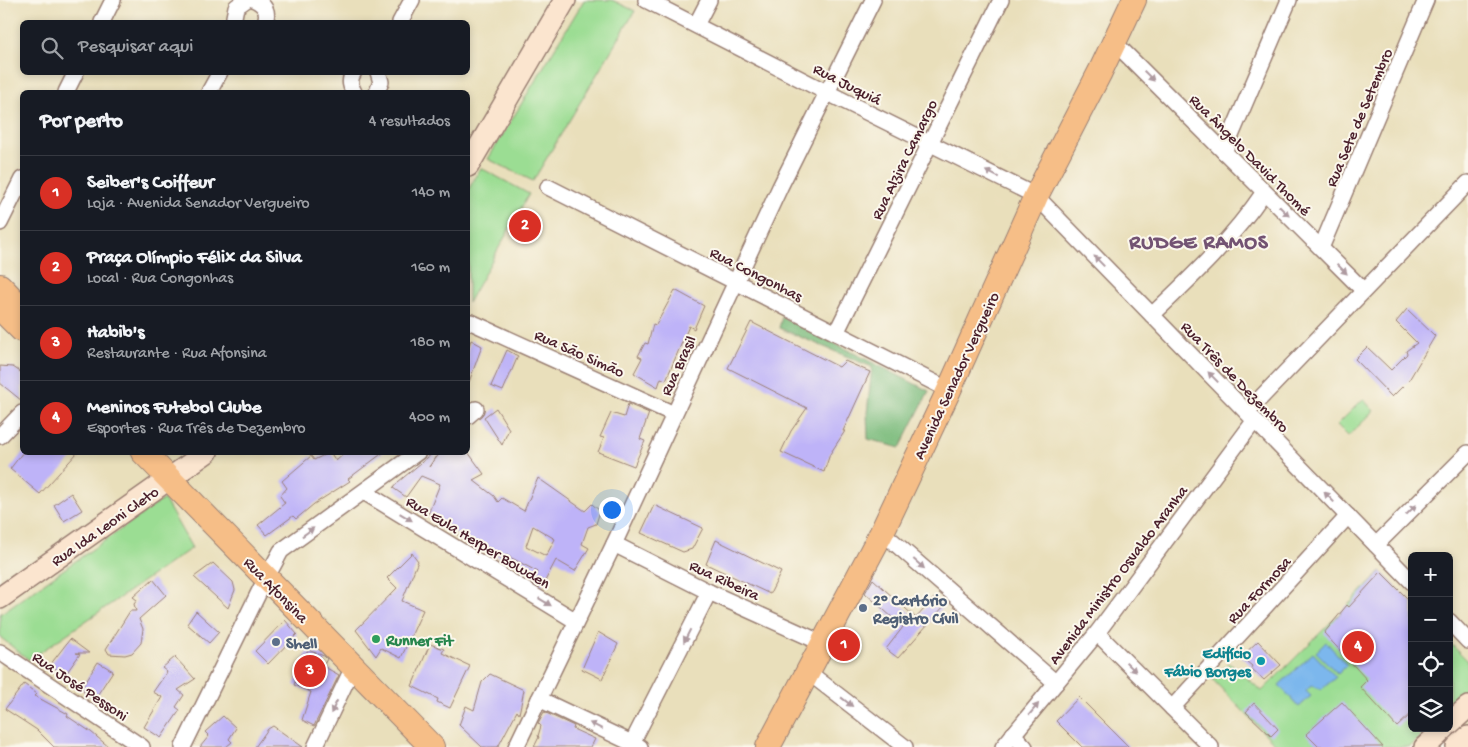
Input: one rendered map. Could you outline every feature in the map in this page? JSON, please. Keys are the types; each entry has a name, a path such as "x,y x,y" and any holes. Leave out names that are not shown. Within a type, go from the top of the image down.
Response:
{"main road":[{"name":"Avenida Senador Vergueiro","path":"768,747 882,532 949,390 1036,196 1134,0"},
{"path":"0,286 20,307"},
{"path":"0,308 20,328"},
{"name":"Rua Afonsina","path":"147,455 175,476 452,747"},
{"name":"Rua Afonsina","path":"164,455 175,476"},
{"name":"Rua Afonsina","path":"270,571 353,667 432,747"}],"street":[{"path":"103,20 113,0"},
{"path":"256,0 265,8 265,20"},
{"path":"401,20 412,0"},
{"path":"471,153 565,0"},
{"name":"Rua Juquiá","path":"646,0 1036,196"},
{"path":"696,25 709,0"},
{"name":"Rua Brasil","path":"516,747 614,544 735,281 826,92 873,0"},
{"name":"Rua Alzira Camargo","path":"836,333 1001,0"},
{"path":"1224,152 1288,0"},
{"name":"Rua Sete de Setembro","path":"1321,248 1426,0"},
{"name":"Rua Ângelo David Thomé","path":"1114,42 1364,290"},
{"path":"67,90 74,75"},
{"path":"210,90 218,75"},
{"path":"351,75 350,83 353,90"},
{"path":"379,75 381,82 379,90"},
{"path":"0,223 20,183"},
{"name":"Avenida Ministro Osvaldo Aranha","path":"1002,747 1097,633 1251,416 1364,290 1468,183"},
{"name":"Rua Congonhas","path":"548,187 949,390"},
{"path":"1152,315 1206,264 1264,192"},
{"name":"Rua Três de Dezembro","path":"1036,196 1408,578"},
{"name":"Rua São Simão","path":"471,322 674,414"},
{"path":"0,436 20,415"},
{"path":"1376,545 1468,453"},
{"name":"Rua Ida Leoni Cleto","path":"0,598 203,455"},
{"path":"183,747 281,551 414,455"},
{"name":"Rua Eula Herper Bowden","path":"364,492 576,620"},
{"name":"Rua Formosa","path":"1172,708 1348,516"},
{"path":"882,532 1056,683"},
{"name":"Rua Ribeira","path":"614,544 709,592 822,643"},
{"path":"539,698 636,745 709,592"},
{"path":"1453,625 1468,641"},
{"path":"1097,633 1211,747"},
{"name":"Rua José Pessoni","path":"0,652 142,747"},
{"path":"315,747 353,667"},
{"path":"808,672 905,747"},
{"path":"1453,720 1468,707"},
{"path":"1425,747 1441,732"},
{"path":"1013,734 1025,747"},
{"path":"1457,747 1468,737"}],"green space":[{"path":"584,0 612,0 635,11 533,181 488,159"},
{"path":"481,168 529,194 470,299 470,187"},
{"path":"782,317 929,391 900,448 868,439 867,413 872,367 779,328"},
{"path":"1363,399 1374,411 1348,436 1337,425"},
{"path":"164,499 192,548 29,660 0,637 0,614"},
{"path":"1381,572 1408,599 1408,732 1425,732 1410,747 1278,747 1213,680 1229,663 1262,691"},
{"path":"1453,646 1468,661 1468,690 1453,704"}],"water":[{"path":"1326,642 1347,665 1338,674 1316,652"},
{"path":"1313,653 1336,677 1322,689 1311,686 1306,691 1311,696 1299,707 1279,685"}],"building":[{"path":"675,290 704,306 694,329 689,326 666,380 661,378 658,387 634,373 642,358 638,356 645,343 648,344 653,324 656,325"},
{"path":"1407,309 1435,336 1409,380 1392,397 1355,359 1367,347 1391,370 1407,354 1406,351 1417,343 1396,322"},
{"path":"751,322 839,367 845,361 870,372 843,431 845,431 830,454 824,472 781,452 791,431 807,408 728,368"},
{"path":"471,340 482,346 470,379"},
{"path":"507,350 518,356 503,391 491,386"},
{"path":"0,366 13,367 20,372 20,399 0,383"},
{"path":"628,404 649,413 640,439 645,441 634,466 598,452 604,438 600,437 611,413 624,417"},
{"path":"496,408 509,429 502,445 484,417"},
{"path":"21,455 75,455 40,494 10,469"},
{"path":"324,455 332,455 336,461 343,455 380,455 348,479 350,481 314,504 296,519 293,516 267,535 258,525 285,503 280,496 287,488 282,481 311,456 314,460"},
{"path":"431,455 436,456 429,467 439,455 470,455 484,474 473,480 494,496 498,502 502,498 524,511 538,478 585,511 592,504 600,511 596,524 588,527 582,544 589,548 575,571 556,560 544,583 539,588 532,583 538,572 506,555 502,560 488,547 485,551 443,526 445,522 428,514 440,484 421,476 406,497 393,488","holes":["533,526 555,539 546,556 526,546"]},
{"path":"71,493 82,510 64,521 54,505"},
{"path":"654,505 703,528 692,549 683,552 641,533"},
{"path":"716,540 781,572 770,594 706,564"},
{"path":"412,553 418,561 402,601 423,610 401,658 381,648 376,656 356,630 397,588 387,578"},
{"path":"213,563 233,582 235,590 228,608 194,577"},
{"path":"1381,572 1408,599 1408,717 1397,727 1360,687 1367,680 1324,633 1347,605 1349,607"},
{"path":"153,579 166,595 139,619 143,629 141,643 132,653 125,655 109,654 106,649 130,611 136,611 134,604 137,600 133,597"},
{"path":"873,579 916,618 934,598 944,606 898,658 886,649 903,627 865,593"},
{"path":"196,611 219,632 209,643 187,624"},
{"name":"Shell","path":"285,620 297,634 268,664 255,651"},
{"path":"598,632 618,644 602,679 582,669"},
{"path":"70,639 89,653 76,653 80,654 65,675 50,665"},
{"name":"Edifício Fábio Borges","path":"1258,641 1281,665 1264,680 1241,657"},
{"path":"430,644 444,649 442,653 470,666 450,708 437,702 438,699 412,686"},
{"path":"308,650 324,656 327,659 323,666 339,675 314,726 302,720 311,692 294,685"},
{"path":"175,657 195,679 178,690 184,695 176,707 180,710 161,738 144,727 162,697 153,692 167,672 162,668"},
{"path":"98,662 113,671 96,697 86,695 82,687"},
{"path":"490,674 524,690 519,714 517,711 498,747 482,747 459,725 466,706 474,710 482,682"},
{"path":"24,684 37,694 35,696 68,714 67,716 109,747 54,747 37,730 5,709"},
{"path":"1079,697 1129,747 1082,747 1056,721"},
{"path":"1342,702 1383,747 1319,747 1306,734"},
{"path":"1254,703 1278,729 1271,736 1246,712"},
{"path":"544,712 574,726 573,729 595,739 591,747 534,747 539,737 541,726 538,723"},
{"path":"223,716 236,728 229,739 232,742 226,747 200,747 209,736 205,732"},
{"path":"273,726 303,747 255,747 268,729"}],"place":[{"name":"Praça Olímpio Félix da Silva","path":"525,226"},
{"name":"2º Cartório Registro Cívil","path":"863,608"},
{"name":"Runner Fit","path":"376,639"},
{"name":"Shell","path":"276,642"},
{"name":"Seiber's Coiffeur","path":"844,645"},
{"name":"Meninos Futebol Clube","path":"1358,647"},
{"name":"Edifício Fábio Borges","path":"1261,661"},
{"name":"Habib's","path":"310,671"}],"district":[{"name":"RUDGE RAMOS","path":"1199,241"}]}
